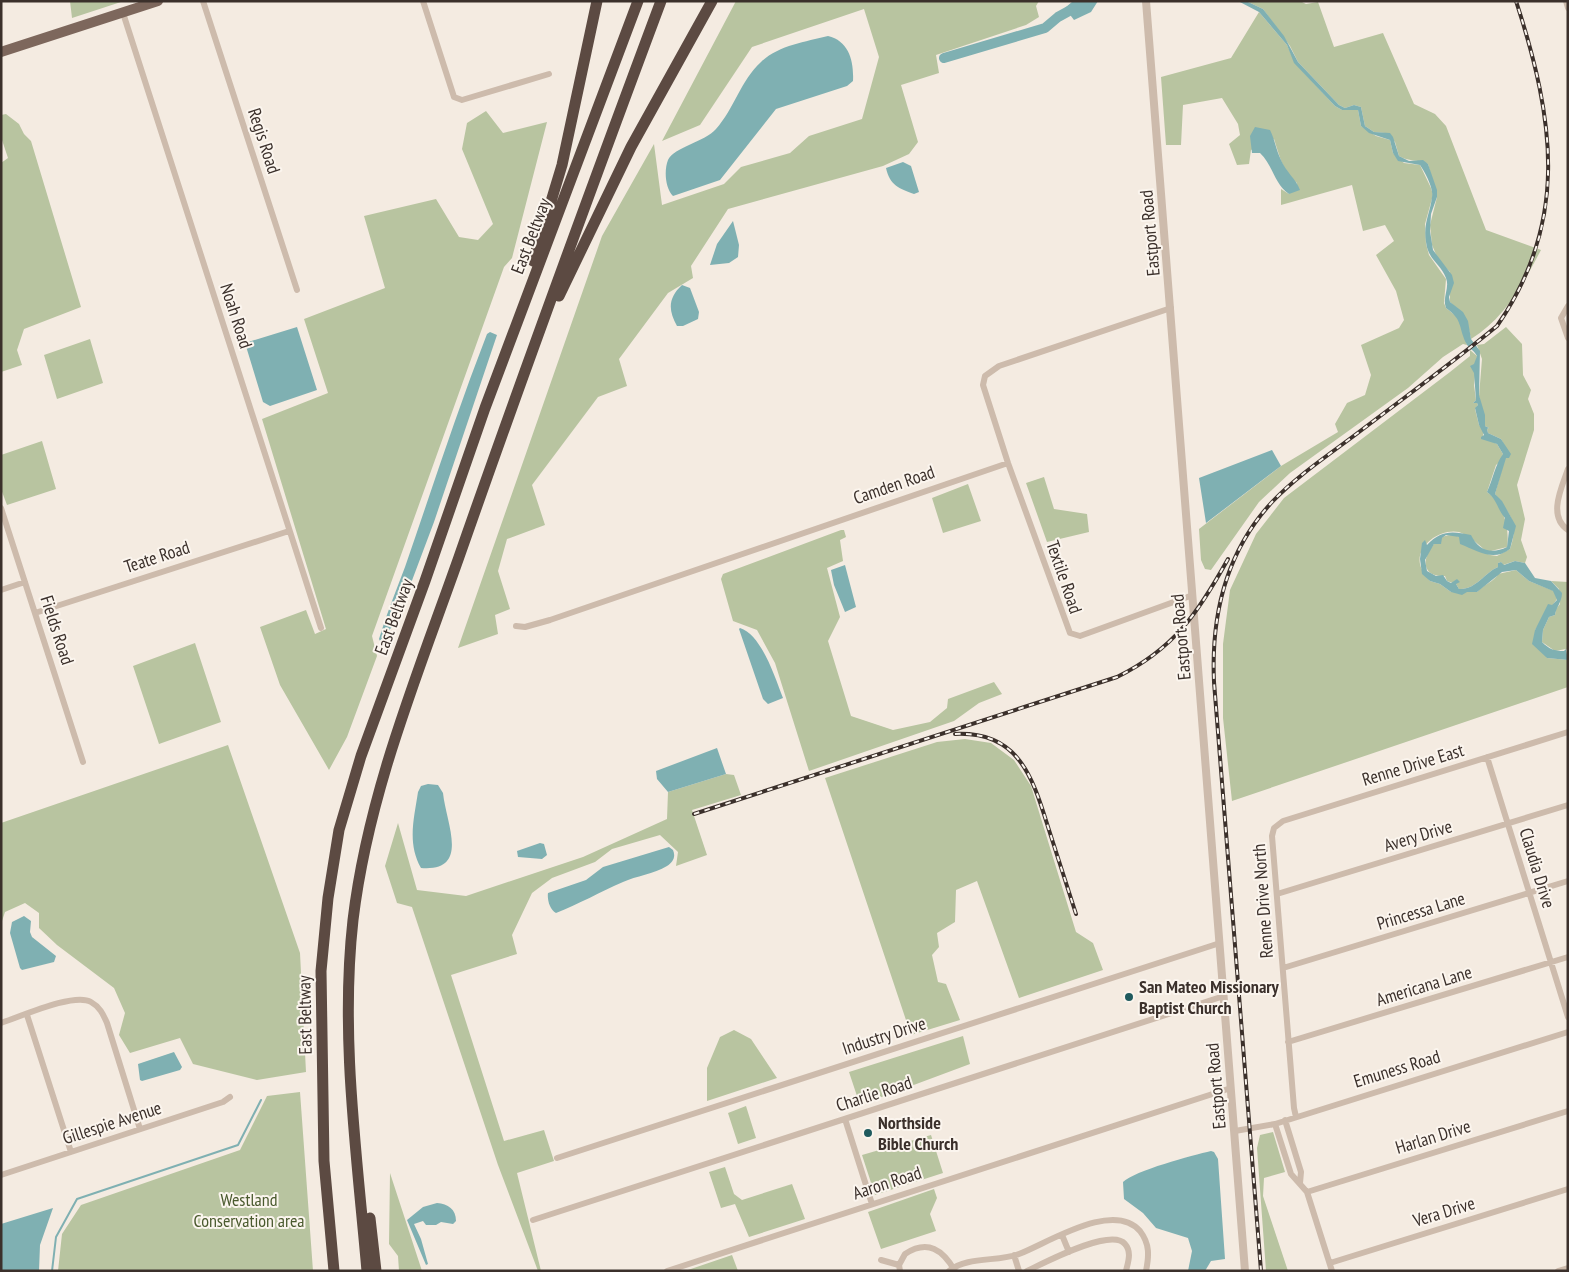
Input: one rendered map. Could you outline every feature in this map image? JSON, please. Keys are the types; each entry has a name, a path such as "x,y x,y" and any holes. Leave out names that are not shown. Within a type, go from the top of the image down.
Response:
{"highway":[{"path":"485,408 562,164 597,1"},
{"name":"East Beltway","path":"334,1271 324,1162 321,971 328,898 340,830 361,756 485,408 638,1"},
{"path":"367,1271 349,1041 349,967 360,870 372,814 395,738 661,1"},
{"path":"531,357 631,147 712,1"},
{"path":"354,1123 361,1153 376,1271"},
{"path":"324,1162 330,1271"}],"main road":[{"path":"1,52 158,1"}],"street":[{"name":"Regis Road","path":"203,1 297,290"},
{"path":"423,1 451,94 458,100 549,74"},
{"name":"Eastport Road","path":"1146,1 1246,1271"},
{"path":"1566,1 1568,8"},
{"name":"Noah Road","path":"123,13 321,628"},
{"path":"1568,306 1561,318 1568,338"},
{"path":"1008,463 984,392 984,379 988,372 999,366 1171,308"},
{"name":"Textile Road","path":"1008,463 1067,630 1072,635 1080,636 1193,595"},
{"name":"Camden Road","path":"516,626 525,627 550,620 1008,463"},
{"path":"1563,529 1559,522 1556,508 1568,469"},
{"name":"Fields Road","path":"1,508 83,762"},
{"name":"Teate Road","path":"35,613 289,531"},
{"path":"1,590 25,582"},
{"name":"Renne Drive East","path":"1273,832 1278,824 1283,821 1568,732"},
{"name":"Claudia Drive","path":"1487,757 1568,1017"},
{"name":"Avery Drive","path":"1277,894 1568,805"},
{"name":"Renne Drive North","path":"1273,832 1288,1042 1296,1117"},
{"name":"Princessa Lane","path":"1283,968 1568,881"},
{"name":"Industry Drive","path":"557,1158 1220,943"},
{"name":"Americana Lane","path":"1288,1042 1568,956"},
{"name":"Charlie Road","path":"533,1220 1224,996"},
{"path":"1,1023 79,999 89,1000 99,1007 107,1023 140,1130"},
{"path":"27,1014 71,1152"},
{"name":"Emuness Road","path":"1234,1131 1249,1130 1275,1124 1568,1032"},
{"name":"Aaron Road","path":"667,1271 1231,1088"},
{"name":"Gillespie Avenue","path":"2,1173 140,1130 223,1102 230,1097"},
{"name":"Harlan Drive","path":"1307,1192 1568,1111"},
{"path":"845,1119 872,1204"},
{"path":"1285,1120 1301,1172 1300,1183"},
{"path":"1275,1124 1291,1174 1307,1192 1332,1271"},
{"name":"Vera Drive","path":"1330,1263 1568,1189"},
{"path":"881,1260 900,1268 902,1258 909,1252 932,1247 943,1254 953,1270 1014,1255 1062,1235 1104,1221 1128,1222 1138,1230 1148,1246 1149,1256 1146,1271"},
{"path":"1062,1235 1069,1252"},
{"path":"1027,1271 1098,1241 1117,1239 1126,1244 1128,1249 1129,1259 1126,1271"},
{"path":"1014,1255 1019,1271"},
{"path":"1558,1271 1568,1268"}],"green space":[{"path":"70,1 124,1 72,18"},
{"path":"736,1 1039,1 1036,6 1039,17 1026,25 936,55 939,73 901,85 918,142 909,154 883,166 728,209 691,266 693,278 668,293 619,359 627,386 598,397 532,485 545,525 507,539 498,571 510,609 495,615 498,634 458,648 602,236 654,144 662,205 724,184 741,167 790,153 809,136 862,119 879,57 864,9 752,47 700,125 662,141"},
{"path":"1246,1 1300,1 1306,4 1318,2 1334,47 1383,33 1414,104 1435,114 1446,126 1486,230 1541,250 1520,288 1503,311 1483,331 1471,339 1465,318 1450,302 1450,272 1438,259 1432,245 1430,225 1437,197 1428,164 1399,156 1395,142 1385,133 1374,132 1365,126 1361,107 1354,105 1345,108 1339,105 1298,62 1290,46 1263,9"},
{"path":"1259,12 1287,45 1295,63 1335,106 1342,110 1358,110 1361,126 1376,136 1390,140 1393,153 1404,163 1420,165 1433,195 1425,224 1426,244 1429,255 1446,279 1444,303 1446,308 1461,323 1467,345 1463,344 1443,357 1408,388 1290,473 1259,502 1211,570 1205,569 1201,560 1199,529 1281,466 1338,432 1335,424 1347,403 1365,395 1371,375 1361,345 1399,328 1404,320 1396,291 1376,255 1394,241 1385,225 1363,231 1352,185 1281,205 1281,189 1289,194 1297,183 1285,169 1274,139 1251,150 1249,164 1237,165 1229,144 1240,135 1238,124 1222,98 1183,105 1181,145 1166,145 1161,77 1231,58"},
{"path":"486,111 503,133 547,122 512,258 504,267 372,636 377,656 347,737 329,770 280,685 260,627 306,610 315,634 326,629 262,419 328,393 304,319 385,288 364,216 436,199 459,237 478,240 493,224 462,149 467,123"},
{"path":"6,114 19,124 24,134 31,141 81,307 24,329 17,350 22,365 1,372 1,163 8,158 1,137 1,115"},
{"path":"1506,327 1522,344 1523,375 1531,390 1528,399 1534,414 1534,430 1517,485 1525,519 1521,540 1527,557 1525,563 1515,561 1503,565 1501,562 1498,563 1498,567 1475,584 1465,589 1459,589 1456,584 1447,581 1445,576 1434,575 1428,570 1427,556 1437,541 1444,536 1458,536 1484,553 1497,556 1510,549 1513,540 1512,520 1495,494 1507,450 1501,439 1488,433 1487,429 1489,428 1485,426 1479,396 1482,359 1477,345 1484,344"},
{"path":"90,339 103,383 57,399 44,355"},
{"path":"1470,350 1477,356 1474,385 1476,400 1473,403 1478,405 1475,409 1479,425 1483,430 1483,437 1497,444 1503,454 1501,461 1496,465 1487,492 1493,497 1504,517 1508,540 1507,547 1487,552 1463,533 1452,531 1438,535 1426,544 1420,557 1421,566 1430,581 1440,584 1451,592 1477,592 1498,574 1516,570 1529,581 1554,591 1557,599 1535,630 1547,658 1568,660 1568,687 1232,801 1223,718 1223,644 1230,590 1256,534 1284,498 1450,372 1470,356"},
{"path":"42,441 56,489 7,505 1,489 1,455"},
{"path":"1044,477 1054,509 1087,514 1089,532 1047,542 1026,483"},
{"path":"968,484 981,521 943,533 932,498"},
{"path":"844,530 846,537 840,540 843,561 827,568 840,617 828,641 851,716 893,730 930,722 947,708 948,699 994,682 1002,694 979,703 954,721 809,771 775,663 757,630 733,621 721,579 723,574"},
{"path":"1551,581 1568,582 1568,651 1566,649 1555,651 1542,642 1543,630 1549,617 1555,615 1556,609 1560,604 1559,589"},
{"path":"195,643 221,722 159,744 133,666"},
{"path":"965,739 991,743 1014,760 1031,786 1076,932 1093,943 1103,970 1019,998 977,881 956,890 955,922 937,933 939,947 932,955 938,982 946,984 960,1020 911,1035 825,778 937,742"},
{"path":"228,745 300,953 306,1072 257,1080 193,1064 180,1038 130,1053 119,1035 125,1013 114,988 57,945 39,928 39,913 25,903 5,912 1,924 1,823"},
{"path":"726,774 734,775 741,795 692,810 707,855 676,866 678,852 660,835 612,849 595,862 552,878 532,893 512,935 517,954 451,975 504,1141 544,1130 554,1161 517,1173 541,1271 538,1271 498,1165 412,907 397,903 385,866 398,823 417,890 466,896 583,857 667,819 668,792"},
{"path":"734,1030 751,1039 777,1078 707,1101 707,1068 720,1037"},
{"path":"963,1036 970,1064 860,1105 849,1072"},
{"name":"Westland Conservation area","path":"300,1092 313,1271 58,1271 62,1234 81,1205 240,1150 267,1096"},
{"path":"746,1106 756,1138 738,1144 728,1113"},
{"path":"1273,1132 1285,1172 1264,1178 1263,1196 1288,1271 1266,1271 1257,1148 1260,1135"},
{"path":"931,1135 943,1173 875,1195 862,1155"},
{"path":"725,1167 734,1194 742,1200 792,1184 805,1219 749,1237 735,1204 721,1208 709,1172"},
{"path":"390,1173 422,1271 399,1271 398,1256 389,1244"},
{"path":"934,1189 937,1198 930,1214 936,1231 881,1249 868,1212"},
{"path":"732,1255 738,1271 685,1271"}],"water":[{"path":"1073,1 1098,1 1091,12 1074,20 1065,8"},
{"path":"1238,1 1246,1 1263,9 1284,36 1298,62 1339,105 1345,108 1354,105 1361,107 1365,126 1374,132 1390,133 1399,156 1409,161 1423,160 1428,164 1437,190 1437,197 1431,214 1430,231 1433,250 1452,275 1454,283 1449,297 1450,302 1463,312 1468,321 1471,339 1480,351 1479,395 1485,415 1485,426 1489,428 1487,429 1488,433 1501,439 1511,454 1509,458 1506,458 1495,494 1502,501 1516,526 1510,549 1498,555 1479,552 1460,544 1459,537 1446,535 1442,538 1441,544 1434,544 1425,560 1427,571 1436,576 1443,575 1451,583 1457,579 1460,582 1456,584 1459,589 1465,589 1498,567 1498,563 1501,562 1504,565 1515,561 1525,563 1535,578 1551,581 1562,593 1555,615 1549,617 1543,630 1542,642 1554,650 1564,651 1566,649 1568,660 1547,658 1532,644 1535,630 1548,604 1552,605 1557,600 1553,591 1529,581 1516,570 1502,572 1477,592 1467,592 1462,595 1451,592 1440,584 1430,581 1422,574 1420,559 1422,543 1425,540 1427,545 1442,534 1452,532 1471,535 1481,547 1486,550 1496,551 1507,547 1509,531 1503,528 1505,518 1493,498 1487,492 1503,454 1497,444 1481,439 1484,435 1479,425 1475,408 1478,405 1473,403 1476,400 1474,373 1470,366 1474,364 1477,356 1466,343 1458,320 1446,308 1446,278 1427,248 1425,229 1432,197 1430,185 1420,165 1398,161 1393,153 1390,140 1369,133 1361,126 1358,110 1342,110 1335,106 1294,63 1287,45 1259,12"},
{"path":"828,36 841,42 849,53 853,81 847,86 776,109 720,180 673,196 670,193 666,179 666,169 671,155 705,138 716,129 728,113 754,69 768,56 784,48"},
{"path":"1255,127 1270,130 1283,164 1300,190 1289,194 1280,185 1260,153 1252,153 1250,136"},
{"path":"903,162 911,166 919,192 914,194 904,190 896,186 890,179 886,168"},
{"path":"733,221 739,245 738,257 729,263 710,265 717,244"},
{"path":"682,285 690,288 699,312 698,319 683,326 677,326 672,315 671,304 674,295"},
{"path":"297,327 317,390 270,406 263,402 245,343"},
{"path":"490,332 497,335 434,522 396,623 389,630 385,644 382,645 379,639 385,621 465,392 487,334"},
{"path":"1272,450 1281,466 1206,523 1199,478"},
{"path":"845,565 856,607 845,612 834,585 831,570"},
{"path":"740,628 748,632 761,648 772,669 783,698 768,704 763,699"},
{"path":"717,748 726,774 668,792 657,779 656,771"},
{"path":"428,784 438,785 443,793 452,843 451,854 446,862 436,867 421,868 414,849 413,831 418,792 421,786"},
{"path":"540,843 544,844 547,855 542,859 518,857 517,851"},
{"path":"669,847 673,850 673,859 662,869 623,882 556,913 551,907 548,893 586,880 603,867"},
{"path":"24,916 31,921 30,932 32,937 56,956 54,962 22,970 20,968 10,933 12,922"},
{"path":"174,1052 182,1067 180,1070 140,1080 138,1064"},
{"path":"1211,1151 1214,1152 1218,1159 1225,1259 1211,1261 1205,1271 1188,1271 1192,1251 1188,1238 1156,1228 1143,1213 1124,1199 1123,1182 1151,1168"},
{"path":"437,1203 451,1208 455,1213 456,1221 453,1224 441,1222 436,1225 426,1225 423,1221 414,1224 421,1239 428,1264 426,1265 407,1220 423,1207"},
{"path":"53,1208 40,1245 39,1271 1,1271 1,1224"}],"waterway":[{"path":"944,58 1045,28 1058,17 1087,1"},
{"path":"52,1271 56,1237 77,1199 238,1145 261,1100"}],"railway":[{"path":"1261,1271 1214,682 1215,633 1219,609 1233,563 1257,520 1273,501 1304,474 1446,367 1497,326 1520,287 1536,248 1545,209 1548,170 1546,129 1540,88 1516,1"},
{"path":"694,814 1117,677 1154,654 1183,628 1195,613 1228,559"},
{"path":"955,734 977,735 995,741 1009,750 1020,762 1037,793 1076,914"}],"place":[{"name":"San Mateo Missionary Baptist Church","path":"1129,997"},
{"name":"Northside Bible Church","path":"868,1133"}]}
